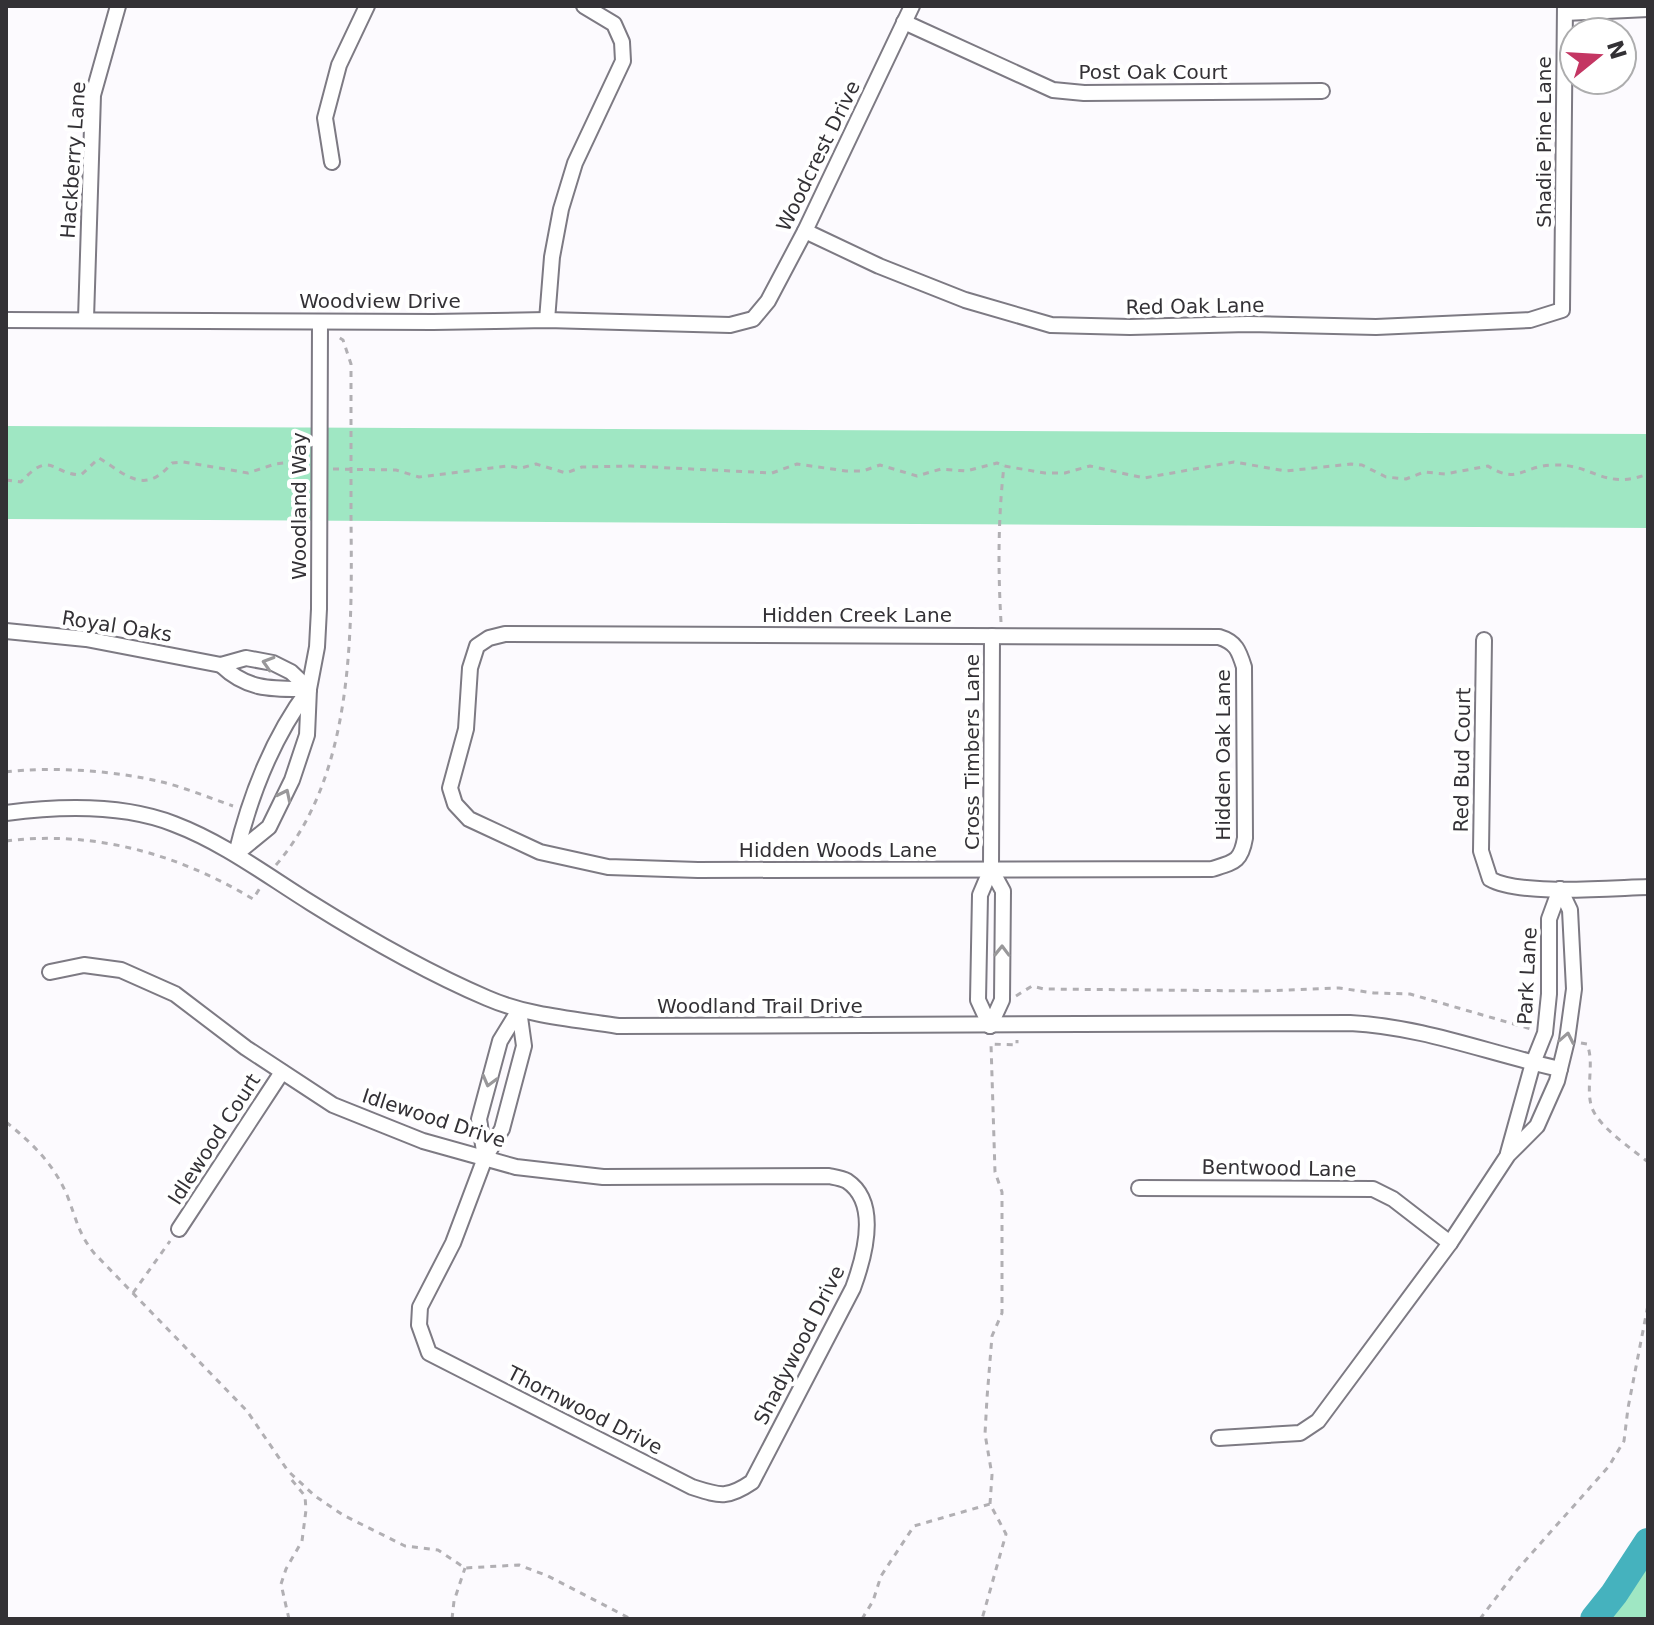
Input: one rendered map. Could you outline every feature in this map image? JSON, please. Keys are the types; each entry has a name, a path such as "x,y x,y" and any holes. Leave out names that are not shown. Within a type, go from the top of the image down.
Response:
{"street":[{"name":"Hackberry Lane","path":"86,319 93,95 118,6"},
{"path":"332,162 325,118 339,65 367,6"},
{"path":"547,320 552,257 561,209 575,163 623,61 622,42 614,24 584,6"},
{"name":"Woodcrest Drive","path":"753,319 768,301 805,231 912,6"},
{"path":"1565,9 1648,9"},
{"name":"Shadie Pine Lane","path":"1563,271 1565,9"},
{"name":"Post Oak Court","path":"904,22 1053,90 1084,93 1322,91"},
{"name":"Red Oak Lane","path":"805,231 879,266 965,300 1051,325 1376,327 1530,320 1562,310 1563,271"},
{"name":"Woodview Drive","path":"6,320 547,320 730,325 753,319"},
{"name":"Woodland Way","path":"236,854 269,827 292,780 307,735 319,609 320,322"},
{"name":"Royal Oaks","path":"6,631 86,639 221,665 246,658 273,663 291,672 309,689"},
{"name":"Hidden Creek Lane","path":"455,804 450,788 466,729 470,668 477,646 489,638 505,634 1219,637 1230,640 1238,647"},
{"name":"Cross Timbers Lane","path":"990,1026 978,1000 980,895 991,869 997,636"},
{"name":"Red Bud Court","path":"1484,640 1481,851 1490,879 1501,885 1560,889"},
{"name":"Hidden Oak Lane","path":"1235,861 1243,853 1245,838 1244,667 1238,647"},
{"name":"Royal Oaks","path":"221,665 236,679 270,689 309,689"},
{"name":"Woodland Way","path":"236,854 246,815 287,718 309,689"},
{"name":"Hidden Woods Lane","path":"455,804 469,819 540,852 608,867 698,870 1212,869 1235,861"},
{"name":"Woodland Trail Drive","path":"6,813 58,806 115,811 173,823 236,854 379,944 519,1010 618,1026 1386,1025 1429,1032 1560,1069"},
{"name":"Cross Timbers Lane","path":"990,1026 1002,1000 1003,891 991,869"},
{"path":"1560,889 1648,887"},
{"name":"Park Lane","path":"1508,1155 1533,1063 1545,1033 1549,994 1549,919 1560,889"},
{"name":"Park Lane","path":"1219,1438 1300,1433 1318,1421 1450,1243 1508,1155 1537,1126 1560,1069 1574,989 1570,910 1560,889"},
{"name":"Idlewood Drive","path":"50,972 84,965 121,970 175,994 333,1105 423,1141 516,1167 603,1177 829,1176 846,1180"},
{"path":"485,1158 479,1119 500,1041 519,1010"},
{"path":"485,1158 502,1129 524,1046 519,1010"},
{"name":"Idlewood Court","path":"179,1229 282,1072"},
{"name":"Thornwood Drive","path":"485,1158 453,1243 420,1307 419,1325 429,1353 692,1487 714,1494 734,1494 752,1482"},
{"name":"Shadywood Drive","path":"752,1482 853,1288 864,1259 864,1210 859,1194 846,1180"},
{"name":"Bentwood Lane","path":"1139,1188 1373,1189 1393,1199 1450,1243"}],"path":[{"path":"6,480 21,482 40,466 48,464 70,474 81,475 99,458 135,481 162,475 172,463 183,462 248,473 283,463 319,468 396,470 419,477 536,464 566,473 582,467 631,466 772,473 797,464 863,471 880,465 917,476 941,469 966,471 997,463 1055,473 1090,466 1144,478 1234,462 1286,471 1362,465 1386,477 1406,479 1424,472 1453,474 1488,466 1501,475 1518,475 1548,465 1566,465 1620,482 1648,474"},
{"path":"997,636 1000,539 997,520 1004,466"},
{"path":"6,772 28,769 104,774 161,782 235,806 246,815"},
{"path":"982,1619 1006,1534 990,1504 992,1475 985,1434 992,1336 1002,1313 1002,1192 995,1172 991,1044 1017,1045 1017,1026"},
{"path":"6,1122 35,1145 49,1163 66,1194 80,1236 247,1411 290,1472 315,1496 343,1515 405,1546 438,1550 465,1568 519,1565 548,1576 631,1619"},
{"path":"133,1293 179,1229"},
{"path":"1480,1619 1517,1570 1609,1466 1624,1441 1648,1305"},
{"path":"289,1619 281,1584 302,1541 306,1510 305,1496 291,1479 290,1472"},
{"path":"862,1619 873,1601 881,1576 914,1526 990,1504"},
{"path":"452,1619 454,1601 465,1568"}],"green space":[{"path":"6,426 1648,434 1648,528 6,519"},
{"path":"1648,1560 1648,1619 1606,1619"}],"waterway":[{"path":"1594,1619 1648,1542"}]}
